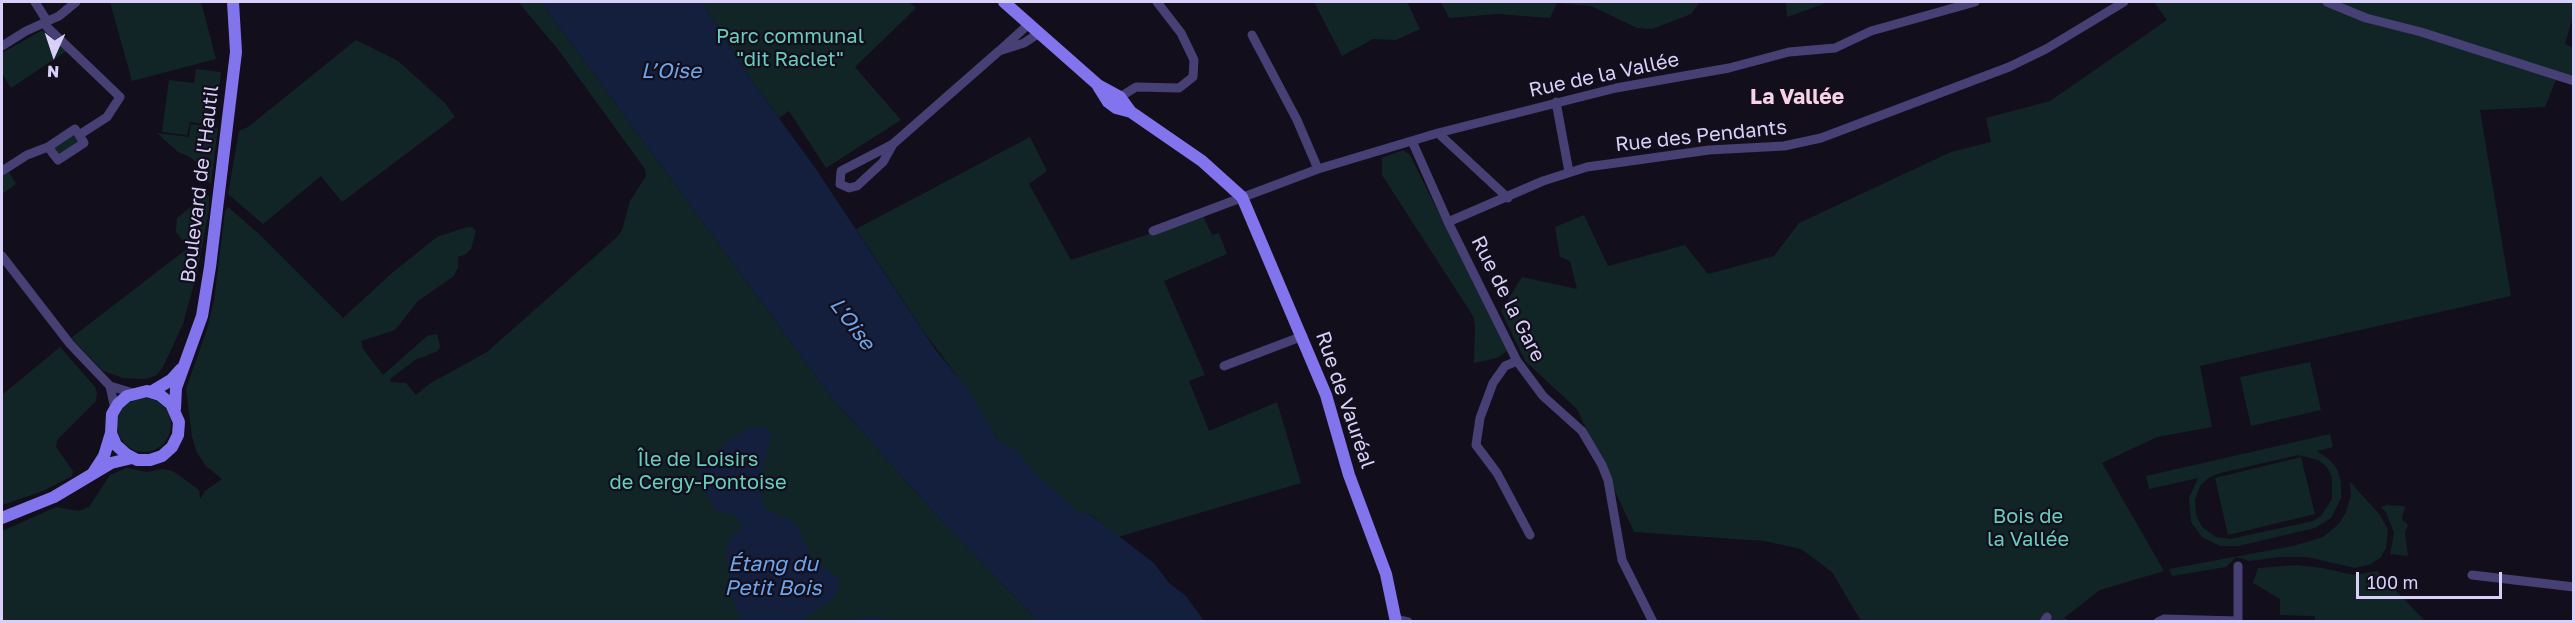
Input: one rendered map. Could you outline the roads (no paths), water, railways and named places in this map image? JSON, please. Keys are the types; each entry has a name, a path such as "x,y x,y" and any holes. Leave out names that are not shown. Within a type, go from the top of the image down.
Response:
{"main road":[{"name":"Boulevard de l'Hautil","path":"175,409 175,394 182,368 202,316 210,267 236,52 233,2"},
{"path":"1004,2 1098,85 1120,97 1131,112 1202,161 1242,197"},
{"path":"1098,85 1108,102 1116,108 1131,112"},
{"name":"Rue de Vauréal","path":"1242,197 1303,336 1307,353 1328,401 1349,475 1386,574 1396,620"},
{"name":"Boulevard de l'Hautil","path":"151,392 171,380 182,368"},
{"path":"2,518 54,497 111,463 132,458 144,460 156,458 172,447 179,429 175,409 166,399 151,392 133,393 122,399 110,420 111,433 104,456 93,473"},
{"path":"111,433 120,450 132,458"}],"street":[{"path":"35,2 47,27 120,98 107,117 79,135"},
{"path":"2,46 68,10 76,2"},
{"path":"1120,97 1136,87 1179,88 1186,85 1193,77 1194,60 1181,33 1157,2"},
{"name":"Rue de la Vallée","path":"1153,231 1318,169 1438,133 1627,86 1729,68 1789,52 1834,48 1871,32 1975,2"},
{"name":"Rue des Pendants","path":"1448,222 1569,172 1709,150 1784,146 1821,138 2009,67 2046,49 2124,2"},
{"path":"2327,2 2366,18 2421,32 2574,81"},
{"path":"893,144 883,162 857,186 849,188 840,184 842,171 893,144 1029,24"},
{"path":"999,51 1024,43 1039,33"},
{"path":"1252,35 1298,120 1318,169"},
{"path":"1556,102 1569,172"},
{"path":"2,171 27,154 48,147 75,129 84,143 58,160 48,147"},
{"path":"1438,133 1508,198"},
{"name":"Rue de la Gare","path":"1412,141 1448,222 1517,361 1543,396 1582,431 1602,465 1608,480 1622,560 1653,621"},
{"path":"2,256 70,344 110,386 133,393"},
{"path":"1224,366 1303,336"},
{"path":"1517,361 1505,366 1493,383 1480,418 1476,445 1497,473 1530,535"},
{"path":"110,386 115,409"},
{"path":"2158,621 2164,619 2238,621 2238,567"},
{"path":"2472,575 2574,587"},
{"path":"1396,620 1408,621"}],"water":[{"name":"L’Oise","path":"541,2 702,2 749,77 816,169 935,349 967,388 998,440 1015,450 1039,477 1078,511 1091,515 1154,563 1169,583 1186,596 1204,621 1038,621 929,507 832,398"},
{"name":"Étang du Petit Bois","path":"750,427 766,427 772,436 759,477 763,505 767,510 797,526 812,558 840,579 839,589 830,601 800,621 742,621 734,603 726,554 728,540 740,529 741,523 734,514 716,511 699,478 700,468 731,438"},
{"path":"875,616 894,621 855,621 860,618"}],"district":[{"name":"La Vallée","path":"1797,97"}],"park label":[{"name":"Parc communal \"dit Raclet\"","path":"790,48"},
{"name":"Île de Loisirs de Cergy-Pontoise","path":"698,472"},
{"name":"Bois de la Vallée","path":"2028,528"}],"water label":[{"name":"L'Oise","path":"852,324"}]}
